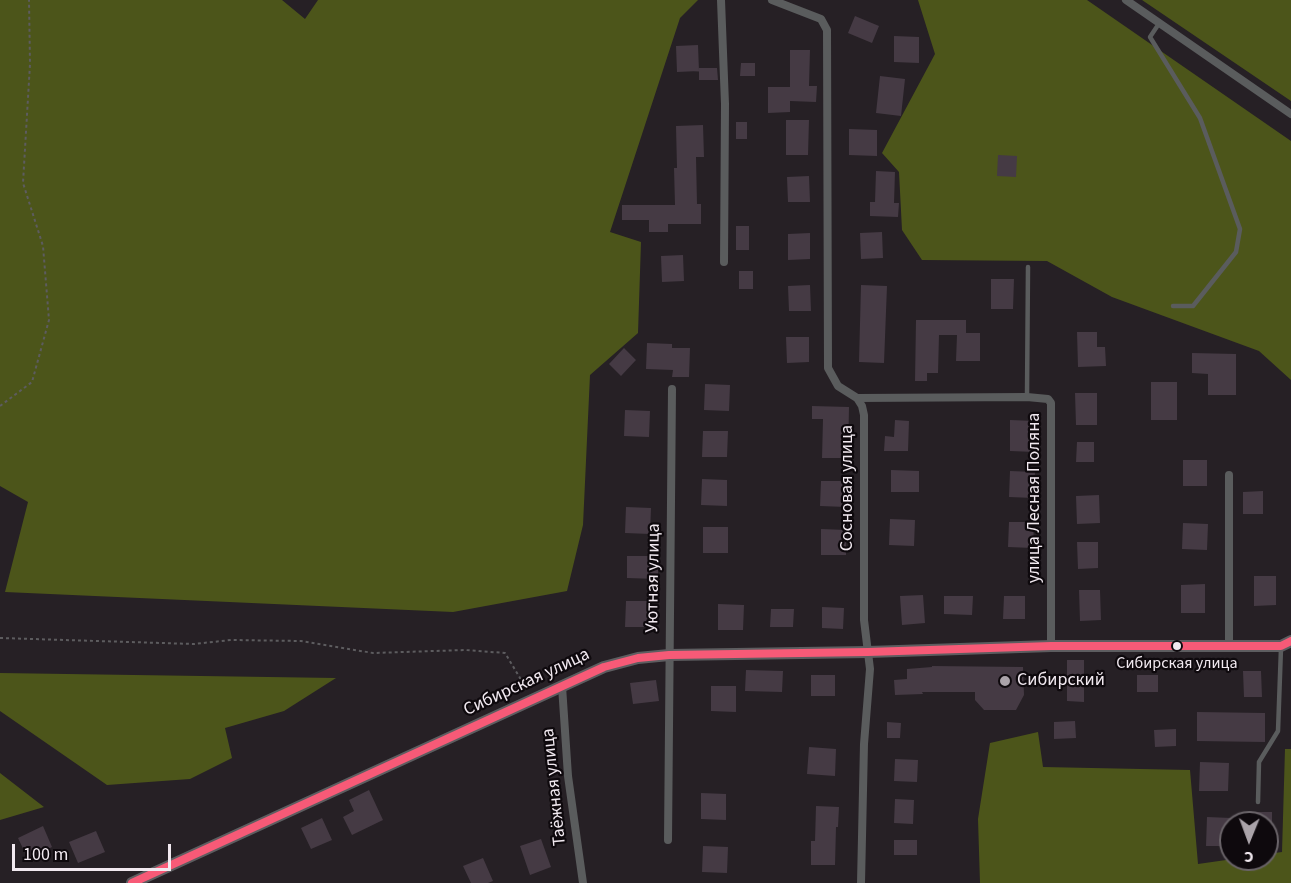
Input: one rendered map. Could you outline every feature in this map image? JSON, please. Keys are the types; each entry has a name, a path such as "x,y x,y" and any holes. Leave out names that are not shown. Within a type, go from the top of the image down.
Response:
{"street":[{"path":"721,0 724,104 724,262"},
{"name":"Сосновая улица","path":"772,0 821,19 827,30 828,368 838,386 857,398 864,415 864,620 868,652 869,694 864,744 861,883"},
{"path":"1126,0 1291,114"},
{"name":"Уютная улица","path":"668,840 672,389"},
{"name":"улица Лесная Поляна","path":"857,398 1044,397 1048,399 1051,403 1051,646"},
{"path":"1228,475 1229,645"},
{"name":"Сибирская улица","path":"132,883 604,667 638,658 669,655 1051,646 1286,643"},
{"name":"Таёжная улица","path":"562,686 568,776 583,883"}],"lane":[{"path":"1160,22 1150,38 1200,118 1240,229 1236,252 1193,306 1173,306"},
{"path":"1027,397 1028,267"},
{"path":"1258,802 1259,762 1278,731 1286,643"}],"path":[{"path":"0,406 32,382 49,320 43,246 23,183 30,64 29,0"},
{"path":"0,638 194,644 231,640 301,641 373,653 465,650 505,653 520,678 525,703"}],"green space":[{"path":"0,0 282,0 305,19 318,0 698,0 680,18 610,232 641,242 638,333 590,375 583,525 567,591 453,612 5,592 28,502 0,486"},
{"path":"918,0 1087,0 1291,141 1291,380 1259,351 1112,297 1047,261 922,260 902,230 899,172 882,153 935,54"},
{"path":"1142,0 1291,0 1291,101"},
{"path":"0,673 336,678 284,711 225,728 232,758 190,779 107,785 0,711"},
{"path":"1038,732 1043,767 1190,770 1198,864 1219,861 1219,871 1279,871 1279,852 1282,852 1285,749 1291,749 1291,883 980,883 978,819 990,743"},
{"path":"0,773 44,807 0,820"}],"building":[{"path":"855,16 879,26 872,43 848,33"},
{"path":"894,36 919,37 919,63 894,62"},
{"path":"698,45 699,71 677,72 676,46"},
{"path":"790,50 810,50 809,86 817,86 816,102 790,101 790,112 768,113 768,87 790,87"},
{"path":"741,63 755,63 755,76 740,76"},
{"path":"699,68 717,68 718,80 699,80"},
{"path":"880,76 905,79 901,116 876,113"},
{"path":"786,120 809,120 808,155 786,155"},
{"path":"736,122 747,122 747,139 736,139"},
{"path":"703,125 704,157 696,157 697,204 701,204 701,224 668,224 668,232 649,232 649,220 622,220 622,205 675,205 676,126"},
{"path":"849,129 877,130 877,156 849,155"},
{"path":"998,155 1017,156 1016,177 997,176"},
{"path":"876,171 895,172 894,203 899,203 898,217 870,216 870,202 875,202"},
{"path":"809,176 810,202 788,202 787,177"},
{"path":"736,226 749,226 749,250 736,250"},
{"path":"882,232 883,258 861,259 860,233"},
{"path":"810,233 810,259 788,260 788,234"},
{"path":"683,255 684,281 662,282 661,256"},
{"path":"739,271 753,271 753,289 739,289"},
{"path":"991,279 1014,279 1013,309 991,309"},
{"path":"810,285 811,311 789,311 788,286"},
{"path":"861,285 887,286 884,363 859,362"},
{"path":"916,320 966,320 966,333 980,333 980,361 956,361 957,335 939,335 938,373 927,373 927,381 915,381"},
{"path":"1077,332 1097,332 1097,347 1105,347 1106,366 1078,367"},
{"path":"786,337 809,337 809,362 787,363"},
{"path":"647,343 672,344 672,348 690,348 689,377 672,377 673,370 646,369"},
{"path":"624,348 636,360 621,376 609,364"},
{"path":"1192,353 1236,354 1236,395 1208,395 1208,374 1192,373"},
{"path":"1151,382 1177,382 1177,420 1151,420"},
{"path":"705,384 730,385 729,411 704,410"},
{"path":"1075,393 1097,393 1097,425 1076,425"},
{"path":"812,406 849,407 848,458 822,458 823,419 812,419"},
{"path":"625,410 650,411 649,437 624,436"},
{"path":"895,420 909,421 908,451 884,451 885,436 894,437"},
{"path":"1010,420 1035,421 1035,452 1010,451"},
{"path":"703,431 728,431 727,457 702,457"},
{"path":"1077,442 1094,442 1094,462 1076,462"},
{"path":"1183,460 1207,460 1207,486 1183,486"},
{"path":"891,470 919,471 919,492 891,492"},
{"path":"1010,471 1035,472 1034,498 1009,497"},
{"path":"702,479 727,480 727,506 701,505"},
{"path":"821,481 846,481 846,507 820,506"},
{"path":"1263,491 1263,514 1243,514 1243,492"},
{"path":"1099,495 1100,523 1077,524 1076,496"},
{"path":"626,507 651,508 650,534 625,533"},
{"path":"890,519 915,520 914,546 889,545"},
{"path":"1009,522 1034,522 1033,548 1008,547"},
{"path":"1183,523 1208,524 1207,550 1182,549"},
{"path":"703,527 728,527 728,553 703,553"},
{"path":"821,529 846,530 846,555 821,555"},
{"path":"1077,542 1098,542 1098,568 1078,569"},
{"path":"627,556 658,556 658,579 627,578"},
{"path":"1254,576 1276,576 1276,605 1254,606"},
{"path":"1205,584 1205,613 1181,613 1181,585"},
{"path":"1079,590 1100,590 1101,620 1080,621"},
{"path":"923,595 925,623 902,625 900,596"},
{"path":"944,596 973,596 972,615 944,614"},
{"path":"1004,596 1025,596 1025,619 1003,619"},
{"path":"626,601 651,601 650,627 625,627"},
{"path":"718,604 744,605 743,630 718,630"},
{"path":"822,607 844,608 843,629 822,628"},
{"path":"771,609 794,609 793,627 770,627"},
{"path":"1067,660 1084,660 1084,702 1067,701"},
{"path":"932,666 1023,667 1024,695 1016,710 984,710 975,700 975,692 922,692 923,694 895,695 894,680 907,679 907,669"},
{"path":"746,670 783,671 782,692 745,691"},
{"path":"1243,671 1261,671 1262,697 1244,697"},
{"path":"811,675 835,675 835,696 811,696"},
{"path":"1137,675 1158,675 1158,692 1137,692"},
{"path":"656,680 659,701 633,704 630,683"},
{"path":"711,686 736,686 736,712 711,711"},
{"path":"1197,712 1265,713 1265,742 1197,741"},
{"path":"1075,721 1076,738 1054,739 1054,722"},
{"path":"887,722 901,723 900,738 887,738"},
{"path":"1176,729 1176,746 1155,747 1154,730"},
{"path":"809,747 836,749 835,776 807,774"},
{"path":"895,759 918,760 917,782 894,781"},
{"path":"1200,762 1229,763 1228,791 1199,791"},
{"path":"369,790 383,820 352,835 343,817 354,811 349,800"},
{"path":"701,793 726,794 726,820 701,819"},
{"path":"895,799 914,800 913,824 894,823"},
{"path":"816,806 839,807 835,865 811,865 811,841 815,841"},
{"path":"1207,817 1219,818 1219,846 1206,846"},
{"path":"322,818 332,840 311,849 301,828"},
{"path":"43,826 52,847 28,859 18,838"},
{"path":"96,831 105,852 78,863 69,842"},
{"path":"541,839 551,867 530,875 520,846"},
{"path":"894,840 917,840 917,855 894,855"},
{"path":"703,846 728,847 727,873 702,872"},
{"path":"483,858 493,881 471,883 463,866"}],"transit line":[{"path":"132,883 604,667 638,658 669,655 1051,646 1281,646 1291,641"}],"place":[{"name":"Сибирская улица","path":"1177,646"},
{"name":"Сибирский","path":"1005,681"}]}
